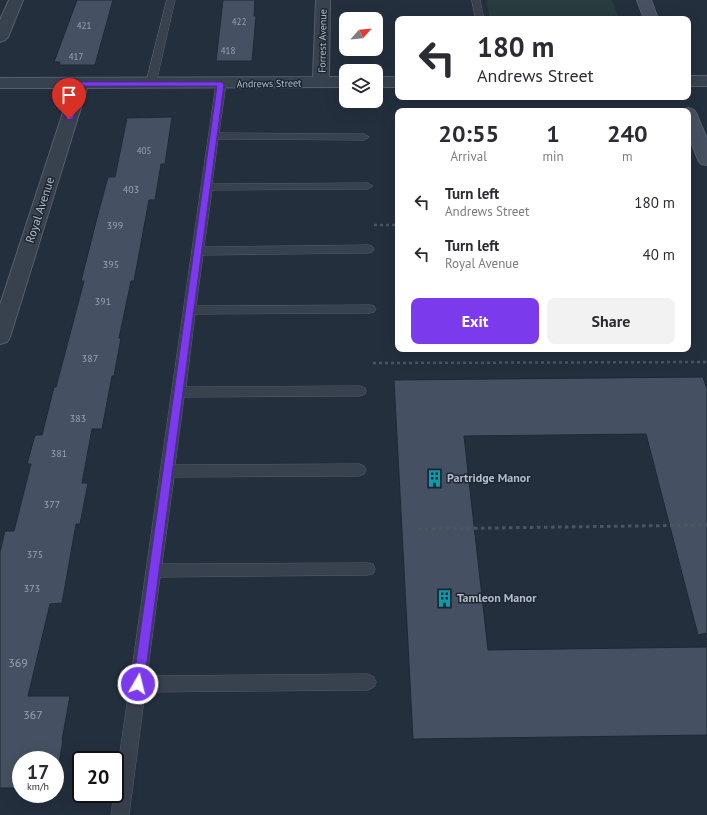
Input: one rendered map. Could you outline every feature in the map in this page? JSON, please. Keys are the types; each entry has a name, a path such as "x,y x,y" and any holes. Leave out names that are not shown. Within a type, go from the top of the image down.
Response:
{"main road":[{"path":"644,0 650,16"},
{"path":"691,119 707,159"}],"street":[{"path":"0,37 16,0"},
{"name":"Forrest Avenue","path":"321,82 323,0"},
{"path":"691,81 707,81"},
{"name":"Andrews Street","path":"0,83 221,84 339,82"},
{"path":"383,82 395,82"},
{"name":"Royal Avenue","path":"0,337 80,84"}],"lane":[{"path":"150,83 171,0"},
{"path":"476,0 479,16"},
{"path":"120,815 221,84"},
{"path":"214,136 364,137"},
{"path":"206,187 368,186"},
{"path":"198,251 368,249"},
{"path":"189,310 370,309"},
{"path":"178,392 360,391"},
{"path":"167,471 359,470"},
{"path":"154,571 368,569"},
{"path":"138,684 368,682"}],"path":[{"path":"374,225 395,225"},
{"path":"373,364 707,362"},
{"path":"418,529 707,525"}],"green space":[{"path":"486,0 612,0 618,16 489,16"}],"building":[{"path":"77,0 113,0 95,65 59,65 60,62 54,62"},
{"path":"223,0 255,0 254,16 256,16 252,61 216,61"},
{"path":"172,117 165,164 161,164 155,200 149,200 134,281 131,281 119,338 121,338 114,376 112,376 102,429 92,429 82,483 88,483 80,524 76,524 62,603 50,604 28,696 70,696 61,751 12,751 12,788 0,788 0,552 5,531 14,531 31,464 27,464 35,435 42,435 54,387 56,387 84,281 81,281 99,210 108,177 115,177 127,118"},
{"path":"703,377 707,389 707,633 698,635 646,434 464,436 488,650 707,647 707,735 413,739 394,380"}],"place":[{"name":"Partridge Manor","path":"434,478"},
{"name":"Tamleon Manor","path":"444,598"}],"route":[{"path":"69,119 80,84 221,84 138,684"}]}
